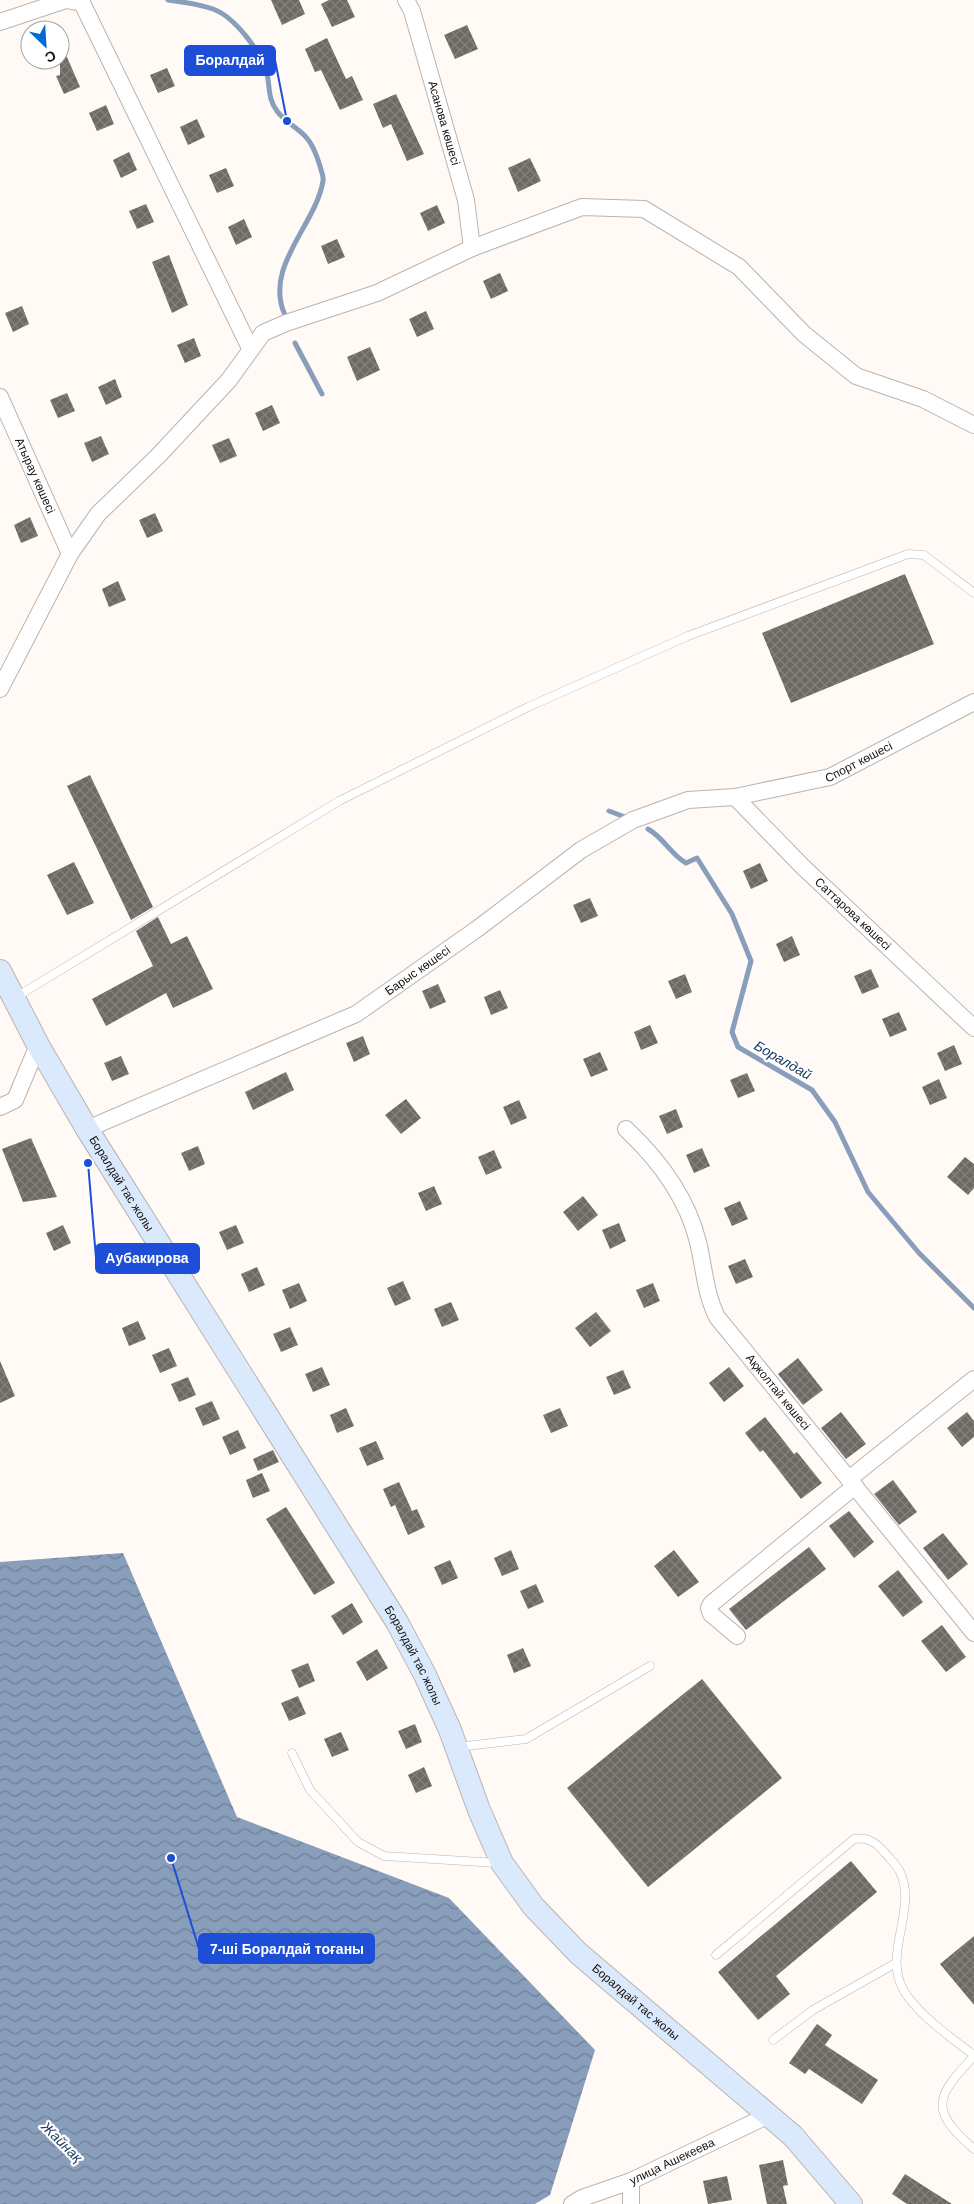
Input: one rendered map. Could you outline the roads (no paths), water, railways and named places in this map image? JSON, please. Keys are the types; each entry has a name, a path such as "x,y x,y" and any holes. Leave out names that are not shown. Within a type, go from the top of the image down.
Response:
{"main road":[{"name":"Боралдай тас жолы","path":"0,971 38,1046 87,1129 397,1622 425,1676 502,1864 533,1906 578,1953 794,2136 851,2204"}],"street":[{"path":"0,22 66,0 82,3 250,348"},
{"name":"Асанова көшесі","path":"406,0 412,11 466,200 472,248"},
{"path":"0,689 70,554 98,514 158,456 222,386 250,348 263,334 286,322 376,293 472,248 582,207 644,209 740,267 804,334 856,376 923,399 974,425"},
{"name":"Атырау көшесі","path":"0,397 70,554"},
{"name":"Спорт көшесі","path":"735,797 830,777 974,702"},
{"name":"Саттарова көшесі","path":"735,797 802,866 974,1028"},
{"name":"Барыс көшесі","path":"87,1129 356,1014 477,929 581,850 634,820 688,800 735,797"},
{"path":"0,1107 14,1100 38,1046"},
{"name":"Ақжолтай көшесі","path":"626,1129 645,1147 679,1193 688,1210 698,1241 711,1305 717,1316 974,1632"},
{"path":"737,1636 711,1614 709,1608 711,1604 974,1380"},
{"name":"улица Ашекеева","path":"572,2204 582,2198 631,2181 770,2115"},
{"path":"631,2181 631,2204"}],"lane":[{"path":"14,998 338,801 528,707 688,636 908,554 924,556 974,593"},
{"path":"456,1748 516,1742 526,1739 650,1666"},
{"path":"292,1753 310,1790 358,1842 384,1856 502,1864"},
{"path":"716,1955 854,1839 865,1838 878,1845 900,1872 905,1893 896,1963 904,1990 940,2030 974,2055 952,2080 942,2096 944,2117 974,2149"},
{"path":"772,2040 813,2010 896,1963"}],"water":[{"name":"Жайнақ","path":"123,1553 237,1817 449,1898 595,2050 550,2195 535,2204 0,2204 0,1562"}],"waterway":[{"name":"Боралдай","path":"168,0 197,4 213,9 221,13 238,28 260,56 267,74 274,107 283,118 308,139 316,154 323,175 323,181 311,214 293,246 281,280 280,297 285,315"},
{"name":"Боралдай","path":"295,343 322,394"},
{"name":"Боралдай","path":"609,811 625,817"},
{"name":"Боралдай","path":"648,829 686,863 697,858 732,914 751,961 732,1032 738,1047 812,1090 835,1122 868,1192 919,1253 974,1308"}],"place":[{"name":"Боралдай","path":"287,121"},
{"name":"Аубакирова","path":"88,1163"},
{"name":"7-ші Боралдай тоғаны","path":"171,1858"}]}
